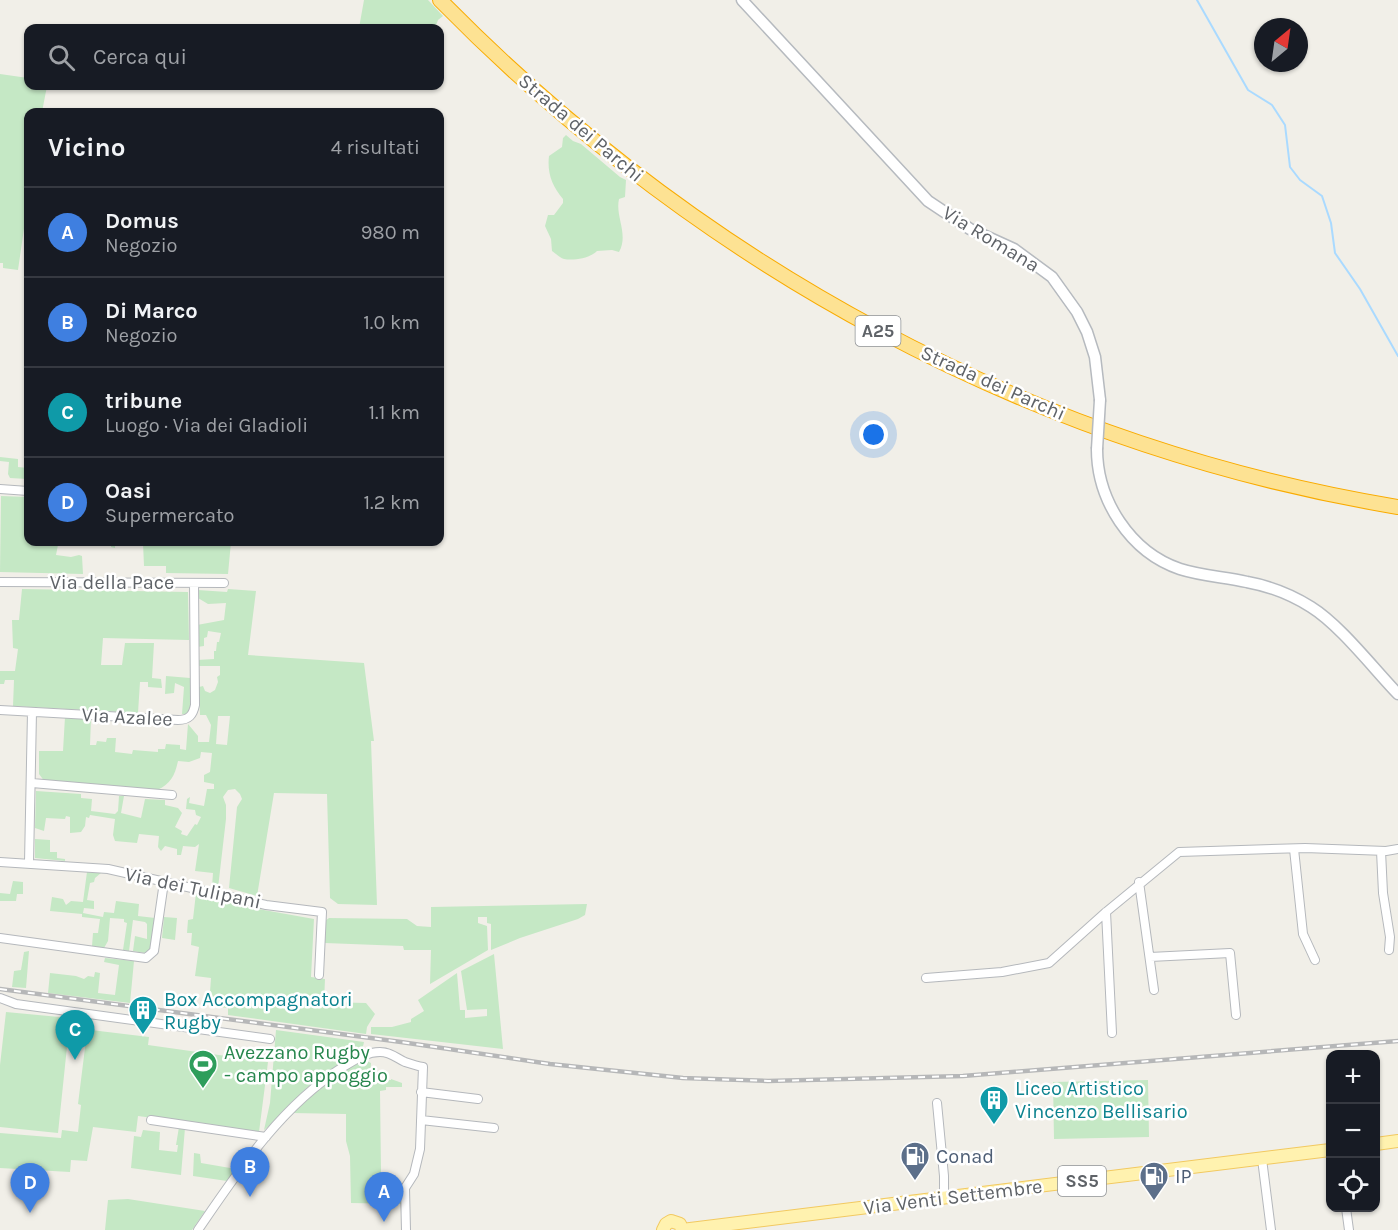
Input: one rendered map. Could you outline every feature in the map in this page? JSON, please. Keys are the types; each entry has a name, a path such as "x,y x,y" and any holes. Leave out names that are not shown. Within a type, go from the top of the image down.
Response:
{"highway":[{"name":"Strada dei Parchi","path":"440,0 537,93 651,186 753,258 886,335 1019,397 1133,440 1261,478 1398,507"},
{"name":"Strada dei Parchi","path":"452,0 509,56 574,114 664,186 783,266 891,328 1003,381 1136,432 1255,468 1322,484 1398,498"}],"main road":[{"name":"Via Romana","path":"741,0 928,201 970,229 1014,249 1052,277 1088,332 1095,357 1100,400 1097,462 1103,489 1115,514 1129,534 1148,552 1178,569 1268,587 1311,607 1328,620 1398,694"},
{"path":"1380,1143 1398,1141"},
{"name":"Via Venti Settembre","path":"682,1230 752,1226 944,1198 1326,1151"},
{"name":"SS5","path":"663,1230 671,1221 680,1224 682,1230"}],"street":[{"path":"0,489 24,491"},
{"name":"Via della Pace","path":"0,582 224,583"},
{"name":"Via Azalee","path":"0,710 178,720 190,717 195,705 194,583"},
{"path":"29,863 32,711"},
{"path":"32,783 172,795"},
{"path":"1294,849 1303,934 1315,960"},
{"path":"926,978 1002,972 1049,963 1139,883 1179,852 1398,849"},
{"path":"1381,851 1383,893 1390,938 1389,950"},
{"name":"Via dei Tulipani","path":"0,862 108,869 266,904 322,912 319,975"},
{"path":"0,938 146,958 154,951 164,882"},
{"path":"1139,883 1154,990"},
{"path":"1106,912 1112,1033"},
{"path":"1150,957 1230,953 1236,1016"},
{"path":"0,998 16,1004 270,1039"},
{"path":"198,1230 266,1137 304,1096 321,1081 365,1054 381,1052 393,1054 405,1062 423,1067 420,1149 414,1174 405,1188 406,1230"},
{"path":"422,1092 478,1099"},
{"path":"937,1103 944,1198"},
{"path":"151,1120 266,1137"},
{"path":"421,1120 494,1128"},
{"path":"1262,1159 1271,1230"},
{"path":"1347,1212 1349,1230"}],"green space":[{"path":"364,0 428,0 443,16 436,24 360,24"},
{"path":"0,74 24,77 24,90 46,90 43,108 24,108 24,229 18,270 3,268 3,263 0,263"},
{"path":"566,135 581,144 626,180 625,197 619,199 618,206 623,239 619,252 597,251 586,257 568,260 552,251 551,239 545,226 548,215 554,215 563,203 563,199 551,179 549,156 562,147 563,138"},
{"path":"0,457 18,459 18,467 24,468 24,479 10,478 9,462 0,461"},
{"path":"1,496 24,497 24,546 58,546 56,555 82,556 83,574 0,572"},
{"path":"143,546 231,546 228,574 166,573 166,566 144,566"},
{"path":"22,589 188,592 189,640 103,638 101,665 122,665 125,643 154,643 152,678 161,679 162,688 148,687 148,682 140,682 138,713 13,706 14,680 5,680 4,684 0,684 0,671 15,671 18,649 13,648 12,620 19,620"},
{"path":"228,589 256,591 248,655 364,663 374,741 371,741 377,905 338,904 330,898 327,794 274,793 257,896 229,888 237,807 242,799 235,789 228,790 223,797 226,805 226,819 218,888 212,887 213,873 195,871 199,844 195,847 183,846 181,855 177,855 177,849 165,846 161,851 158,847 159,836 139,834 137,843 115,841 113,835 115,819 90,815 89,818 86,817 85,826 81,832 70,833 70,817 66,816 65,819 46,818 44,831 35,828 36,791 81,794 81,798 92,799 91,811 115,814 118,811 119,796 124,796 121,813 141,818 145,799 165,800 165,805 178,808 182,813 175,827 182,831 181,834 187,836 195,824 197,825 201,817 196,815 195,810 186,809 187,799 190,797 189,803 204,806 207,789 214,789 214,784 204,782 204,775 210,772 212,753 201,752 200,758 189,762 178,761 172,778 157,790 45,782 39,774 39,751 63,751 65,717 91,719 90,745 96,745 97,741 106,742 107,738 116,738 115,752 132,754 133,750 158,752 158,749 165,749 166,744 180,745 180,749 186,750 188,724 198,736 198,742 209,742 211,725 206,715 200,715 199,687 203,686 205,691 210,693 215,690 217,677 220,675 220,666 198,666 197,660 214,659 214,651 216,651 221,633 208,631 207,637 204,638 204,646 197,647 197,625 224,620 226,603 208,604 198,598 198,590 227,592","holes":["218,716 230,716 227,745 216,744"]},
{"path":"166,676 190,678 190,709 187,714 182,714 184,687 175,683 174,693 165,694"},
{"path":"35,839 50,840 50,852 57,852 57,858 65,859 65,861 35,858"},
{"path":"87,872 101,873 94,882 90,883 87,900 94,901 94,909 84,908 83,913 103,917 104,912 114,913 116,901 139,904 138,916 155,918 150,949 145,953 133,951 135,936 147,939 145,922 133,920 129,951 123,950 127,923 124,919 110,918 108,941 104,948 92,946 93,933 98,933 100,919 82,917 82,914 50,911 52,897 63,899 66,905 71,901 83,902"},
{"path":"13,881 23,882 23,894 17,894 16,901 0,901 0,893 10,894"},
{"path":"196,893 242,906 314,919 311,977 325,979 324,1002 366,1003 375,1014 367,1027 366,1034 228,1015 228,1008 209,1006 211,978 195,976 199,947 191,945 192,933 187,933 188,920 193,919"},
{"path":"587,904 585,915 578,919 491,950 491,924 487,923 487,917 478,917 478,923 487,926 488,950 430,984 431,950 404,950 403,946 325,943 325,921 329,918 407,919 417,926 431,927 431,907"},
{"path":"164,917 177,918 175,940 162,938"},
{"path":"29,951 26,988 12,987 14,971 21,970 24,952"},
{"path":"494,954 503,1049 371,1034 371,1027 392,1027 411,1022 411,1019 424,1011 418,1000 457,973 460,1010 465,1010 465,1018 487,1016 487,1009 467,1010 461,971"},
{"path":"105,958 134,961 130,1003 48,993 50,973 84,979 88,976 94,977 95,972 100,973 98,993 115,995 119,965 104,962"},
{"path":"6,1012 70,1018 58,1133 0,1127 0,1065"},
{"path":"82,1024 92,1025 91,1030 149,1037 148,1045 268,1062 259,1132 138,1116 136,1132 93,1127 87,1161 71,1160 70,1172 0,1168 0,1133 61,1138 62,1130 78,1132 81,1105 78,1104 86,1040 80,1039"},
{"path":"276,1030 364,1042 354,1058 314,1082 264,1130 270,1103"},
{"path":"365,1060 371,1063 370,1078 374,1079 375,1083 391,1079 402,1083 402,1087 386,1087 386,1090 380,1091 381,1172 391,1187 401,1187 402,1204 351,1203 346,1114 292,1113 328,1079"},
{"path":"1148,1080 1149,1137 1054,1139 1053,1082"},
{"path":"179,1127 185,1128 181,1175 131,1168 134,1136 141,1137 143,1130 160,1132 159,1150 177,1152"},
{"path":"194,1153 200,1154 201,1163 236,1169 227,1181 193,1176"},
{"path":"128,1199 205,1211 192,1230 105,1230 108,1200"}],"waterway":[{"path":"1197,0 1248,90 1272,105 1285,125 1290,167 1300,180 1322,196 1331,223 1335,253 1360,289 1398,356"}],"railway":[{"path":"0,989 550,1064 683,1078 768,1081 963,1076 1398,1041"}],"place":[{"name":"Box Accompagnatori Rugby","path":"143,1036"},
{"name":"tribune","path":"75,1060"},
{"name":"Avezzano Rugby - campo appoggio","path":"203,1090"},
{"name":"Liceo Artistico Vincenzo Bellisario","path":"994,1126"},
{"name":"Conad","path":"915,1182"},
{"name":"Di Marco","path":"250,1197"},
{"name":"IP","path":"1154,1202"},
{"name":"Oasi","path":"30,1213"},
{"name":"Domus","path":"384,1222"}]}
